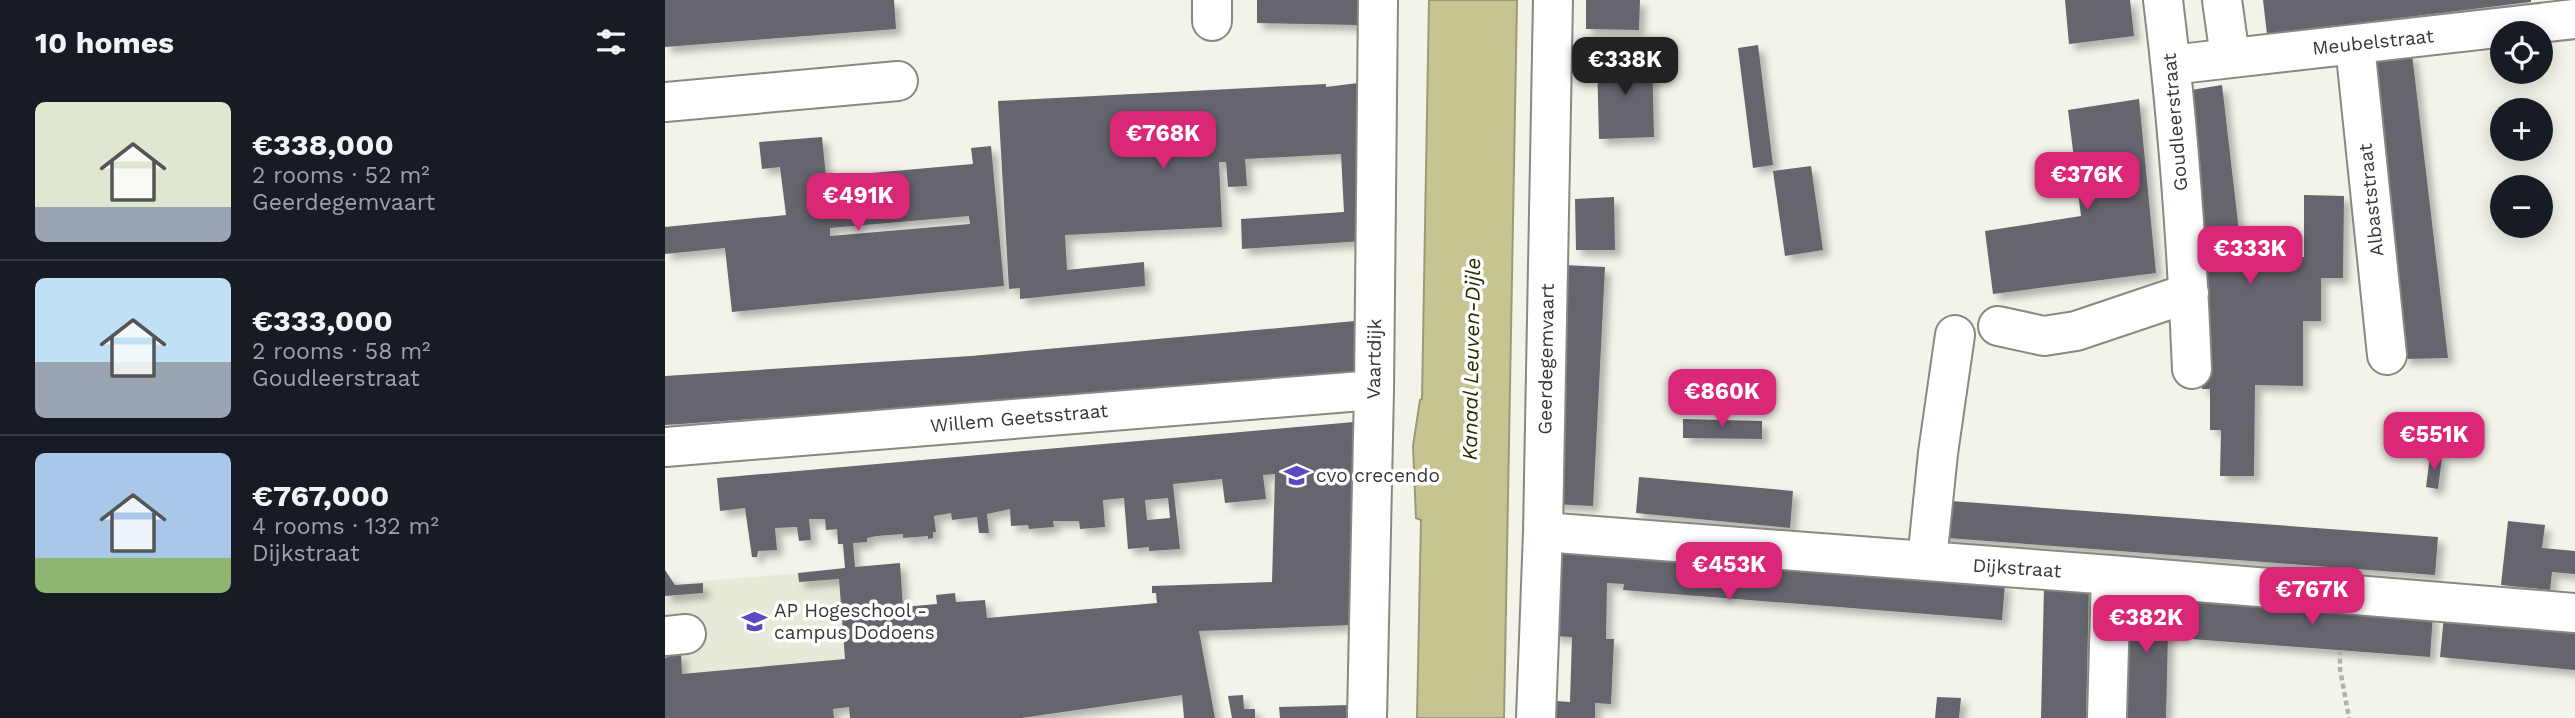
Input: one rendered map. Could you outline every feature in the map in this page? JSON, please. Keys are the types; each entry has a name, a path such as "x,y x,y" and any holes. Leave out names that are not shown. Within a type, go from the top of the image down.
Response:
{"street":[{"name":"Vaartdijk","path":"1367,718 1378,0"},
{"name":"Geerdegemvaart","path":"1536,718 1543,532 1553,0"},
{"name":"Goudleerstraat","path":"2164,0 2189,293 2192,369"},
{"path":"2222,0 2230,57"},
{"name":"Meubelstraat","path":"2171,65 2575,19"},
{"name":"Albaststraat","path":"2355,45 2387,355"},
{"path":"665,102 898,81"},
{"path":"1998,326 2044,335 2076,331 2189,293"},
{"path":"1927,561 1938,453 1955,335"},
{"name":"Willem Geetsstraat","path":"665,447 1374,390"},
{"name":"Dijkstraat","path":"1543,532 2575,613"},
{"path":"2107,718 2111,575"}],"path":[{"path":"2340,650 2340,669 2349,718"}],"shaded area":[{"name":"AP Hogeschool - campus Dodoens","path":"838,570 849,707 833,709 834,718 665,718 665,584"}],"water":[{"name":"Kanaal Leuven-Dijle","path":"1429,0 1517,0 1504,718 1417,718 1421,520 1416,518 1413,446 1422,399"}],"building":[{"path":"665,0 894,0 896,29 665,47"},
{"path":"1257,0 1357,0 1357,25 1257,23"},
{"path":"1586,0 1640,0 1639,30 1586,29"},
{"path":"2065,0 2130,0 2134,36 2069,44"},
{"path":"2263,0 2531,0 2531,2 2267,34"},
{"path":"1758,45 1773,165 1753,168 1738,48"},
{"path":"2412,54 2448,358 2404,359 2366,59"},
{"path":"1652,56 1654,137 1599,139 1597,58"},
{"path":"1366,82 1363,241 1242,249 1241,219 1344,212 1341,154 1245,159 1247,186 1228,187 1226,162 1219,162 1222,227 1065,235 1067,270 1144,262 1145,286 1020,299 1020,288 1009,289 998,101 1326,84 1326,87"},
{"path":"2222,85 2242,257 2304,257 2304,195 2344,196 2343,278 2321,278 2321,321 2303,321 2303,386 2255,385 2254,476 2220,476 2221,430 2210,430 2210,389 2202,389 2203,255 2179,92"},
{"path":"2139,99 2156,273 1993,294 1985,231 2081,216 2068,110"},
{"path":"822,137 826,177 973,164 971,148 991,146 1004,286 732,312 725,248 665,254 665,227 786,215 780,167 762,169 759,142","holes":["969,216 970,224 830,236 830,228"]},
{"path":"1811,166 1823,250 1785,256 1773,171"},
{"path":"1614,197 1615,250 1576,250 1575,199"},
{"path":"1563,265 1605,267 1593,506 1553,504"},
{"path":"1355,321 1360,372 1016,401 665,425 665,376 971,356"},
{"path":"1683,419 1762,421 1762,439 1683,438"},
{"path":"1354,422 1351,625 1199,631 1215,718 1184,718 1182,695 1021,718 850,718 849,707 833,709 834,718 665,718 665,658 681,652 682,674 845,659 839,579 799,582 798,573 845,568 843,544 838,544 837,529 826,530 825,519 809,519 811,540 799,541 797,527 775,528 777,550 758,551 757,557 752,557 745,508 720,511 717,478","holes":["1275,474 1272,582 1152,586 1157,603 987,618 985,600 956,602 955,593 936,595 937,604 903,607 900,563 855,567 853,543 867,542 867,538 877,536 903,534 903,538 933,538 933,532 936,532 934,516 951,513 952,520 977,517 979,533 989,533 987,514 1010,509 1011,526 1028,525 1029,529 1054,527 1053,521 1079,521 1080,529 1105,527 1103,500 1124,498 1128,549 1180,549 1173,484 1222,479 1225,503 1266,499 1263,475","1168,498 1170,518 1147,520 1145,500"]},
{"path":"2430,456 2442,457 2438,489 2426,487"},
{"path":"1639,477 1793,491 1790,528 1636,513"},
{"path":"1937,500 2438,537 2435,575 1935,537"},
{"path":"2508,521 2545,525 2542,548 2575,551 2575,574 2552,572 2550,590 2501,585"},
{"path":"1557,549 2005,583 2002,620 1623,590 1624,584 1607,583 1606,639 1614,639 1611,704 1595,703 1595,718 1555,718 1556,701 1570,702 1572,637 1552,636"},
{"path":"665,570 675,585 703,583 703,593 665,596"},
{"path":"2044,586 2089,587 2086,718 2041,718"},
{"path":"2126,591 2169,592 2166,718 2123,718"},
{"path":"2194,597 2433,614 2430,657 2191,639"},
{"path":"2444,616 2575,628 2575,670 2440,657"},
{"path":"1243,695 1244,709 1255,709 1255,718 1232,718 1228,696"},
{"path":"1937,697 1961,698 1959,718 1935,718"},
{"path":"1349,705 1349,718 1280,718 1279,707"}],"place":[{"name":"cvo crecendo","path":"1296,475"},
{"name":"AP Hogeschool - campus Dodoens","path":"754,621"}]}
